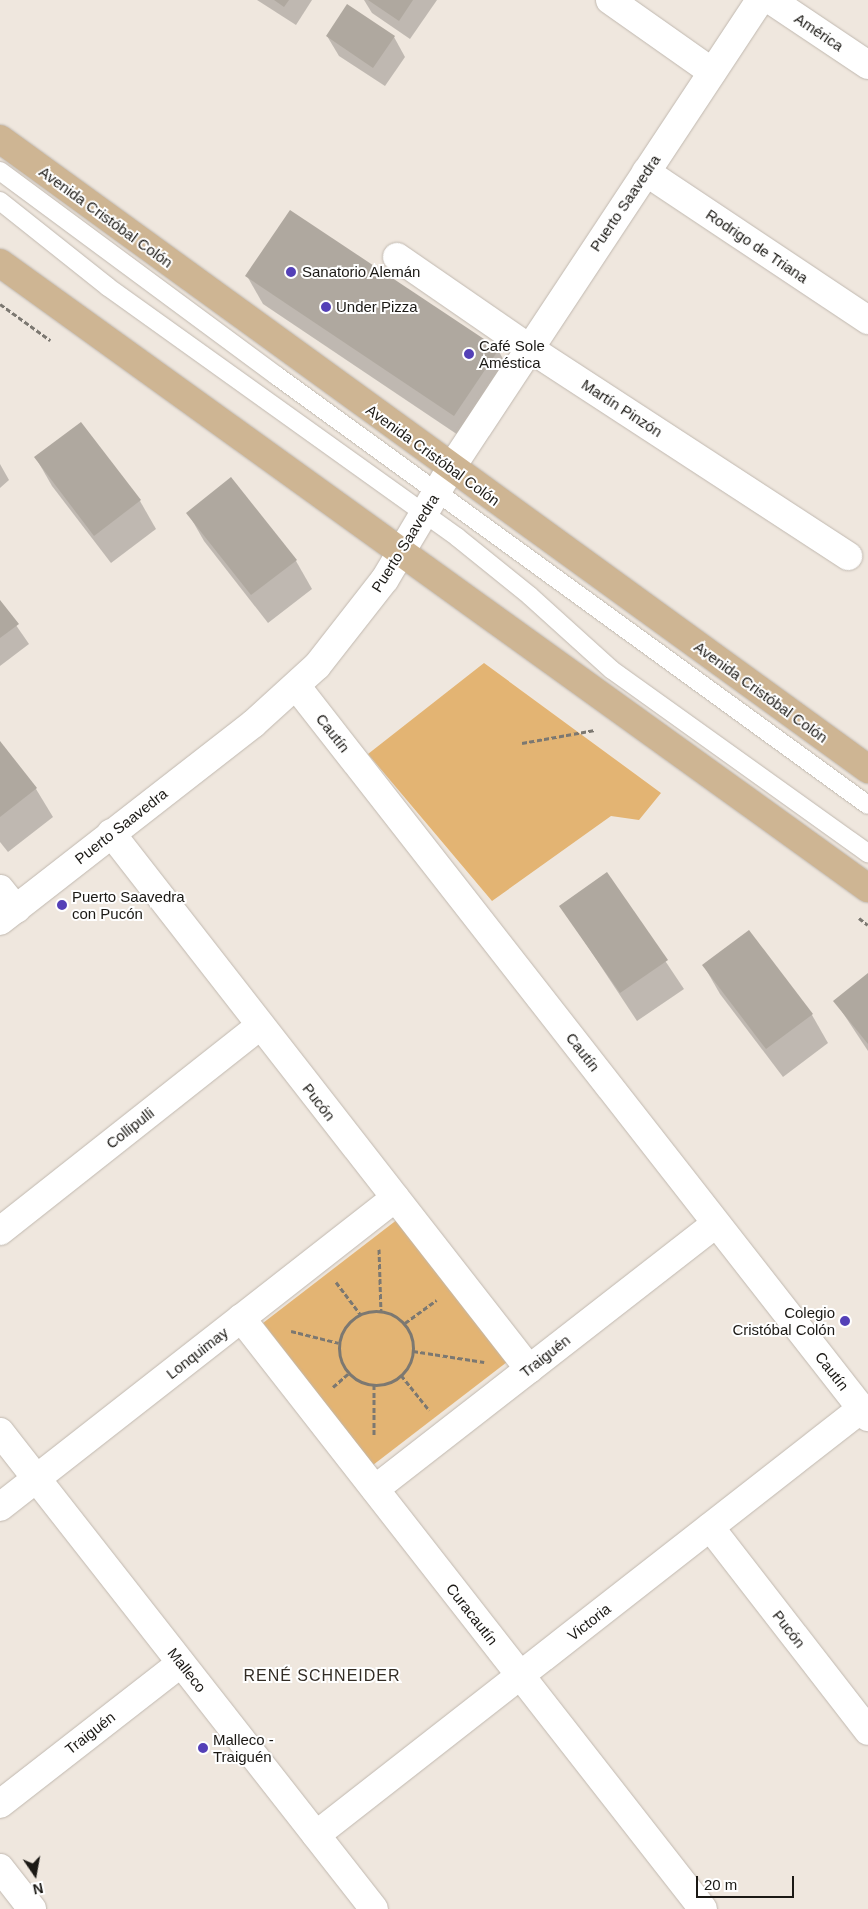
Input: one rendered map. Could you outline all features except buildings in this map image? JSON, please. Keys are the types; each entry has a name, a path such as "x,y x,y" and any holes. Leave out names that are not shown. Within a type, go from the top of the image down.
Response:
{"main road":[{"name":"Avenida Cristóbal Colón","path":"0,139 868,769"},
{"path":"0,263 868,888"}],"street":[{"path":"610,0 712,72"},
{"name":"Puerto Saavedra","path":"5,906 111,833 297,687 356,618 402,551 451,468 529,348 760,0"},
{"name":"América","path":"771,0 868,65"},
{"name":"Rodrigo de Triana","path":"646,172 868,320"},
{"name":"Martín Pinzón","path":"398,257 529,348 848,556"},
{"name":"Cautín","path":"297,687 865,1413"},
{"name":"Pucón","path":"111,833 260,1026 386,1205 461,1283 529,1369"},
{"name":"Collipulli","path":"0,1230 260,1026"},
{"name":"Lonquimay","path":"0,1508 386,1205"},
{"name":"Traiguén","path":"375,1490 716,1224"},
{"name":"Curacautín","path":"241,1318 703,1909"},
{"name":"Victoria","path":"316,1835 710,1527 865,1413"},
{"name":"Malleco","path":"0,1432 374,1909"},
{"name":"Pucón","path":"710,1527 868,1731"},
{"name":"Traiguén","path":"0,1804 181,1663"},
{"path":"0,1868 32,1909"}],"lane":[{"path":"0,171 430,503 499,570 612,670 868,853"},
{"path":"0,202 108,287 430,503 868,805"}],"path":[{"path":"522,743 597,730"},
{"path":"381,1311 386,1205"},
{"path":"318,1258 360,1314"},
{"path":"405,1324 461,1283"},
{"path":"381,1311 396,1316 412,1334 412,1359 401,1375 386,1384 374,1385 362,1382 344,1366 339,1343 349,1321 360,1314 381,1311"},
{"path":"413,1350 529,1369"},
{"path":"401,1375 447,1433"}],"shaded area":[{"path":"484,663 661,793 639,820 611,816 492,901 368,754"},
{"path":"398,1219 507,1362 373,1465 263,1323"}],"place":[{"name":"Sanatorio Alemán","path":"291,272"},
{"name":"Under Pizza","path":"326,307"},
{"name":"Café Sole Améstica","path":"469,354"},
{"name":"Puerto Saavedra con Pucón","path":"62,905"},
{"name":"Colegio Cristóbal Colón","path":"845,1321"},
{"name":"Malleco - Traiguén","path":"203,1748"}],"district":[{"name":"RENÉ SCHNEIDER","path":"322,1676"}]}
